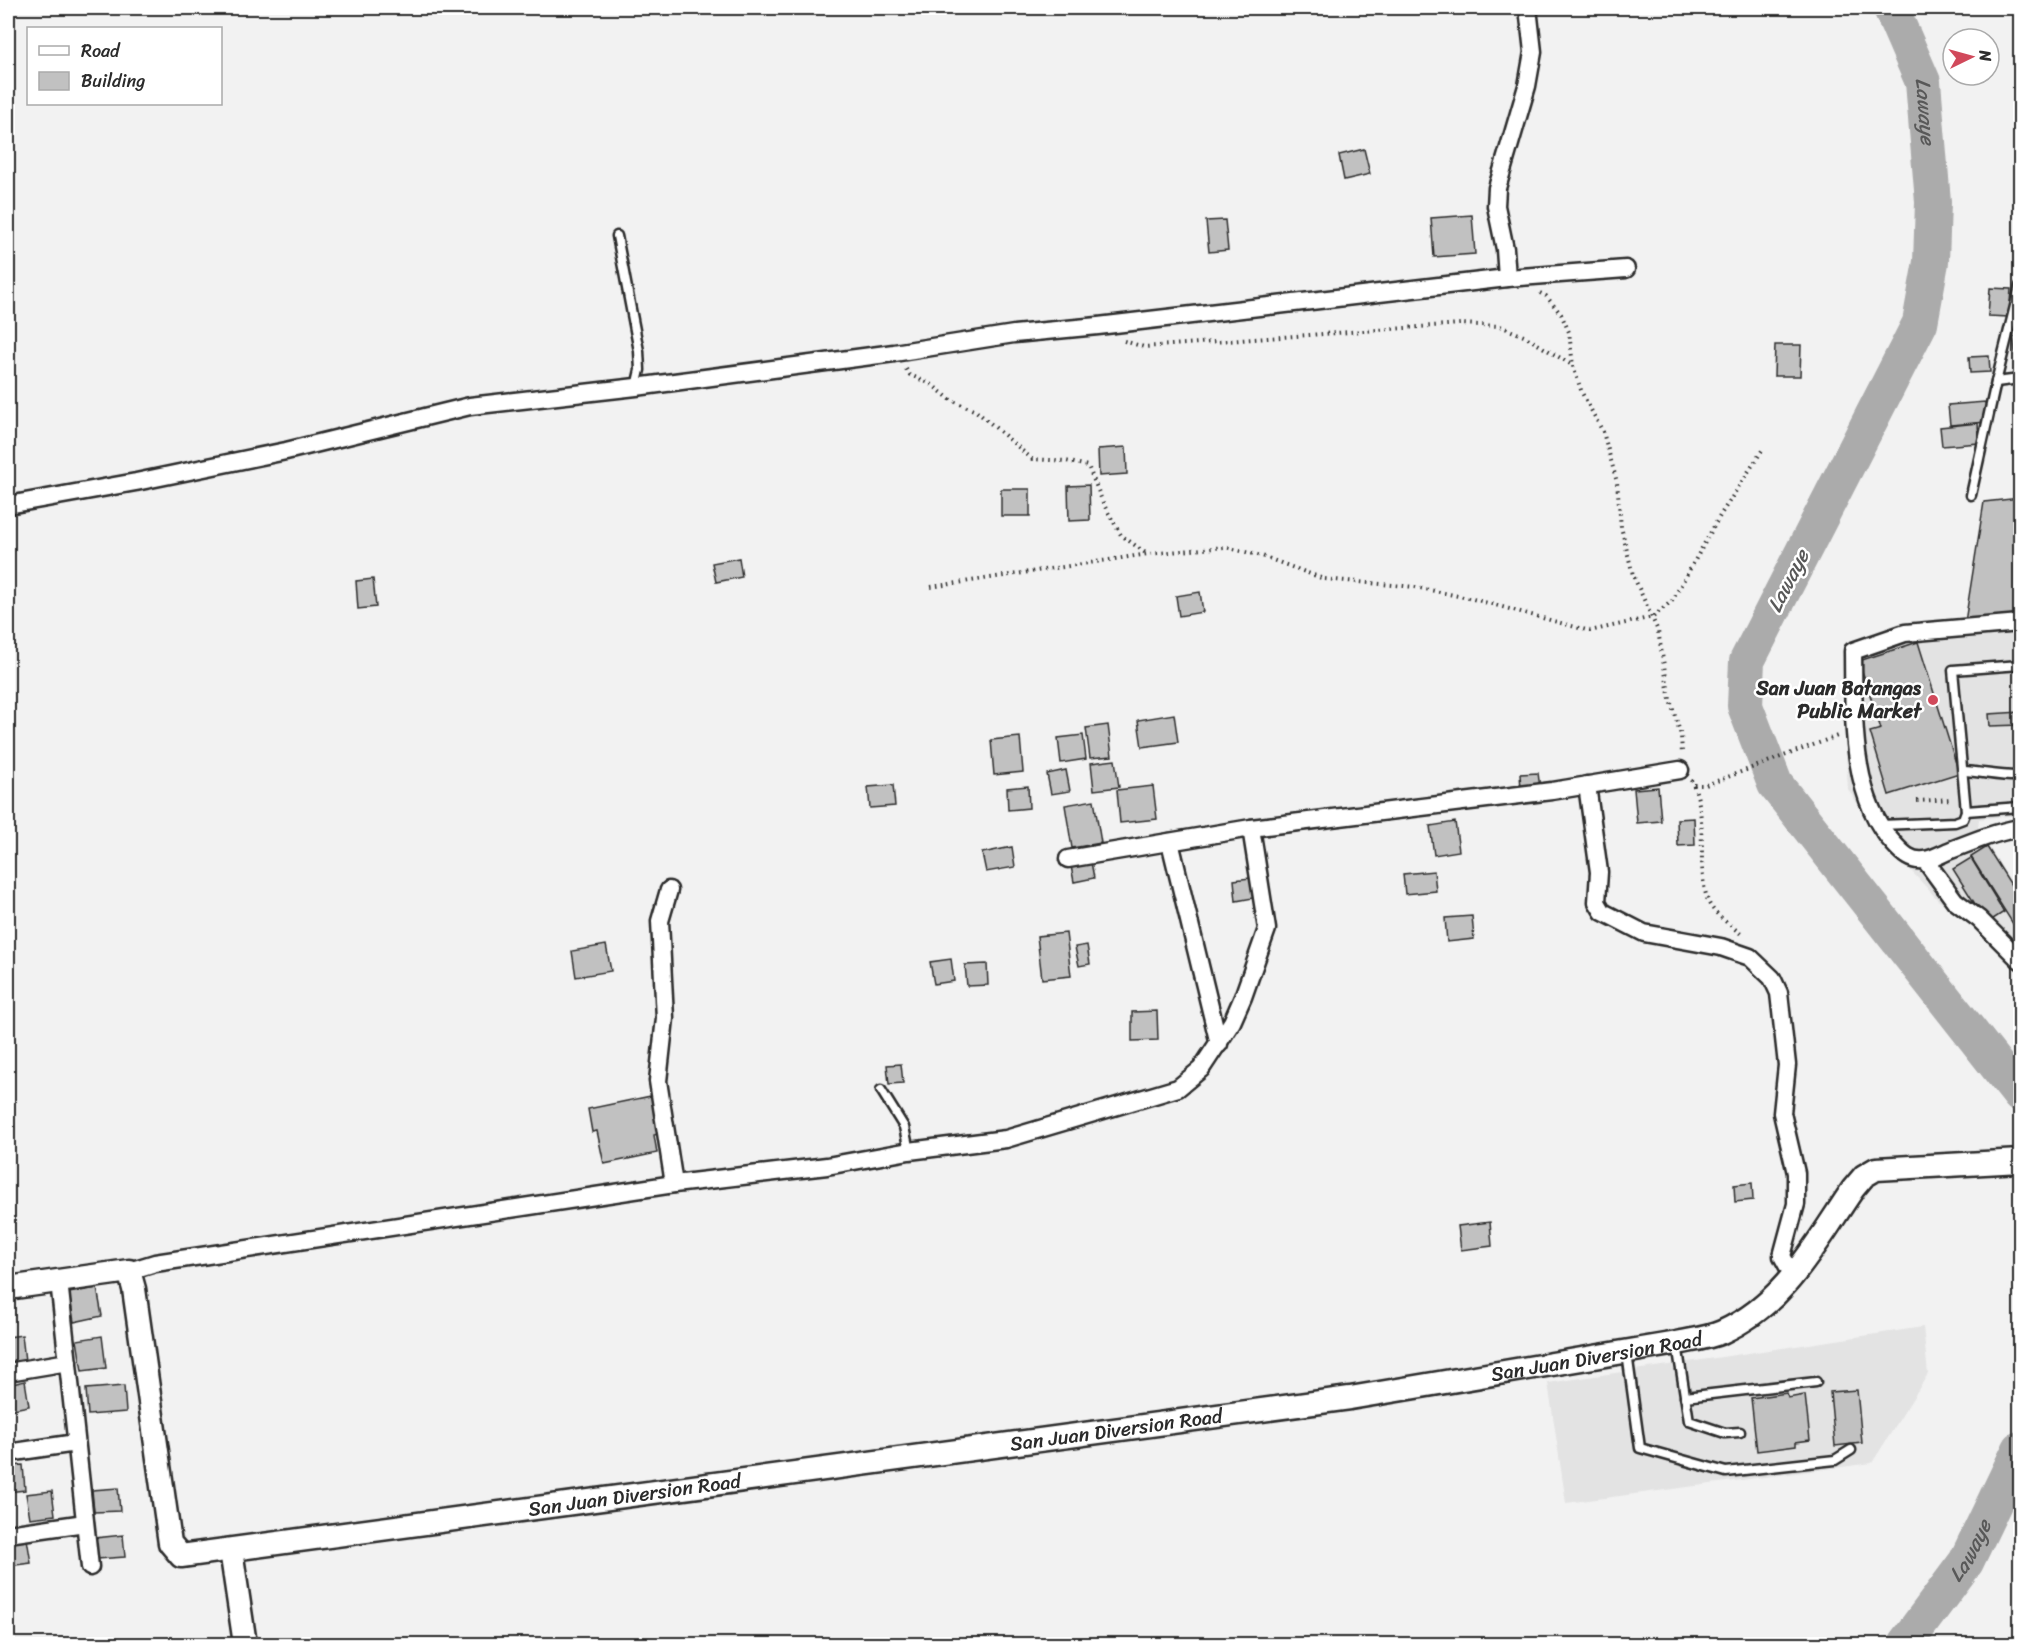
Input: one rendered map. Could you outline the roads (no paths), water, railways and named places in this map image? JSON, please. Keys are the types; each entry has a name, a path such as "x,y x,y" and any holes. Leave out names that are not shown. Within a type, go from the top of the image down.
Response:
{"street":[{"path":"1507,278 1505,249 1496,206 1497,188 1527,86 1533,52 1528,8"},
{"path":"8,505 136,482 286,451 470,405 636,387 894,353 1014,334 1507,278 1626,269"},
{"path":"2020,623 1905,633 1853,651 1855,729 1863,785 1880,825 1907,858 1925,860 1999,831 2020,828"},
{"path":"1068,859 1251,828 1587,785 1680,770"},
{"path":"1587,785 1599,872 1597,902 1603,912 1644,933 1721,947 1750,957 1772,978 1779,993 1787,1065 1782,1113 1796,1173 1796,1204 1782,1256 1793,1276"},
{"path":"8,1288 129,1271 155,1263 674,1184 827,1166 909,1151 1006,1139 1178,1088 1201,1069 1233,1022 1267,929 1251,828"},
{"path":"1170,842 1219,1044"},
{"path":"1925,860 1955,901 1979,919 2020,960"},
{"path":"669,890 660,921 665,1018 658,1081 674,1184"},
{"name":"San Juan Diversion Road","path":"129,1271 134,1289 170,1543 181,1556 1350,1398 1677,1343 1720,1333 1754,1315 1793,1276 1853,1188 1864,1176 1876,1169 2020,1161"},
{"path":"59,1281 90,1567"},
{"path":"8,1372 68,1362"},
{"path":"8,1454 76,1443"},
{"path":"8,1534 85,1523"},
{"path":"231,1550 245,1644"}],"lane":[{"path":"617,236 639,351 640,370 636,387"},
{"path":"1971,495 2020,286"},
{"path":"1996,382 2020,379"},
{"path":"1880,825 1955,822 1963,819 1966,811 1953,670 2020,665"},
{"path":"1963,771 1988,772 2003,777 2020,776"},
{"path":"1966,811 2020,807"},
{"path":"881,1090 904,1127 909,1151"},
{"path":"1677,1343 1689,1421 1725,1433 1740,1432"},
{"path":"1627,1353 1640,1448 1726,1472 1835,1460 1851,1450"},
{"path":"1685,1397 1816,1382"}],"waterway":[{"name":"Lawaye","path":"1891,8 1923,82 1933,202 1931,262 1920,323 1747,661 1745,706 1775,784 2020,1095"},
{"name":"Lawaye","path":"1905,1644 1966,1562 2020,1449"}],"place":[{"name":"San Juan Batangas Public Market","path":"1933,700"}]}
